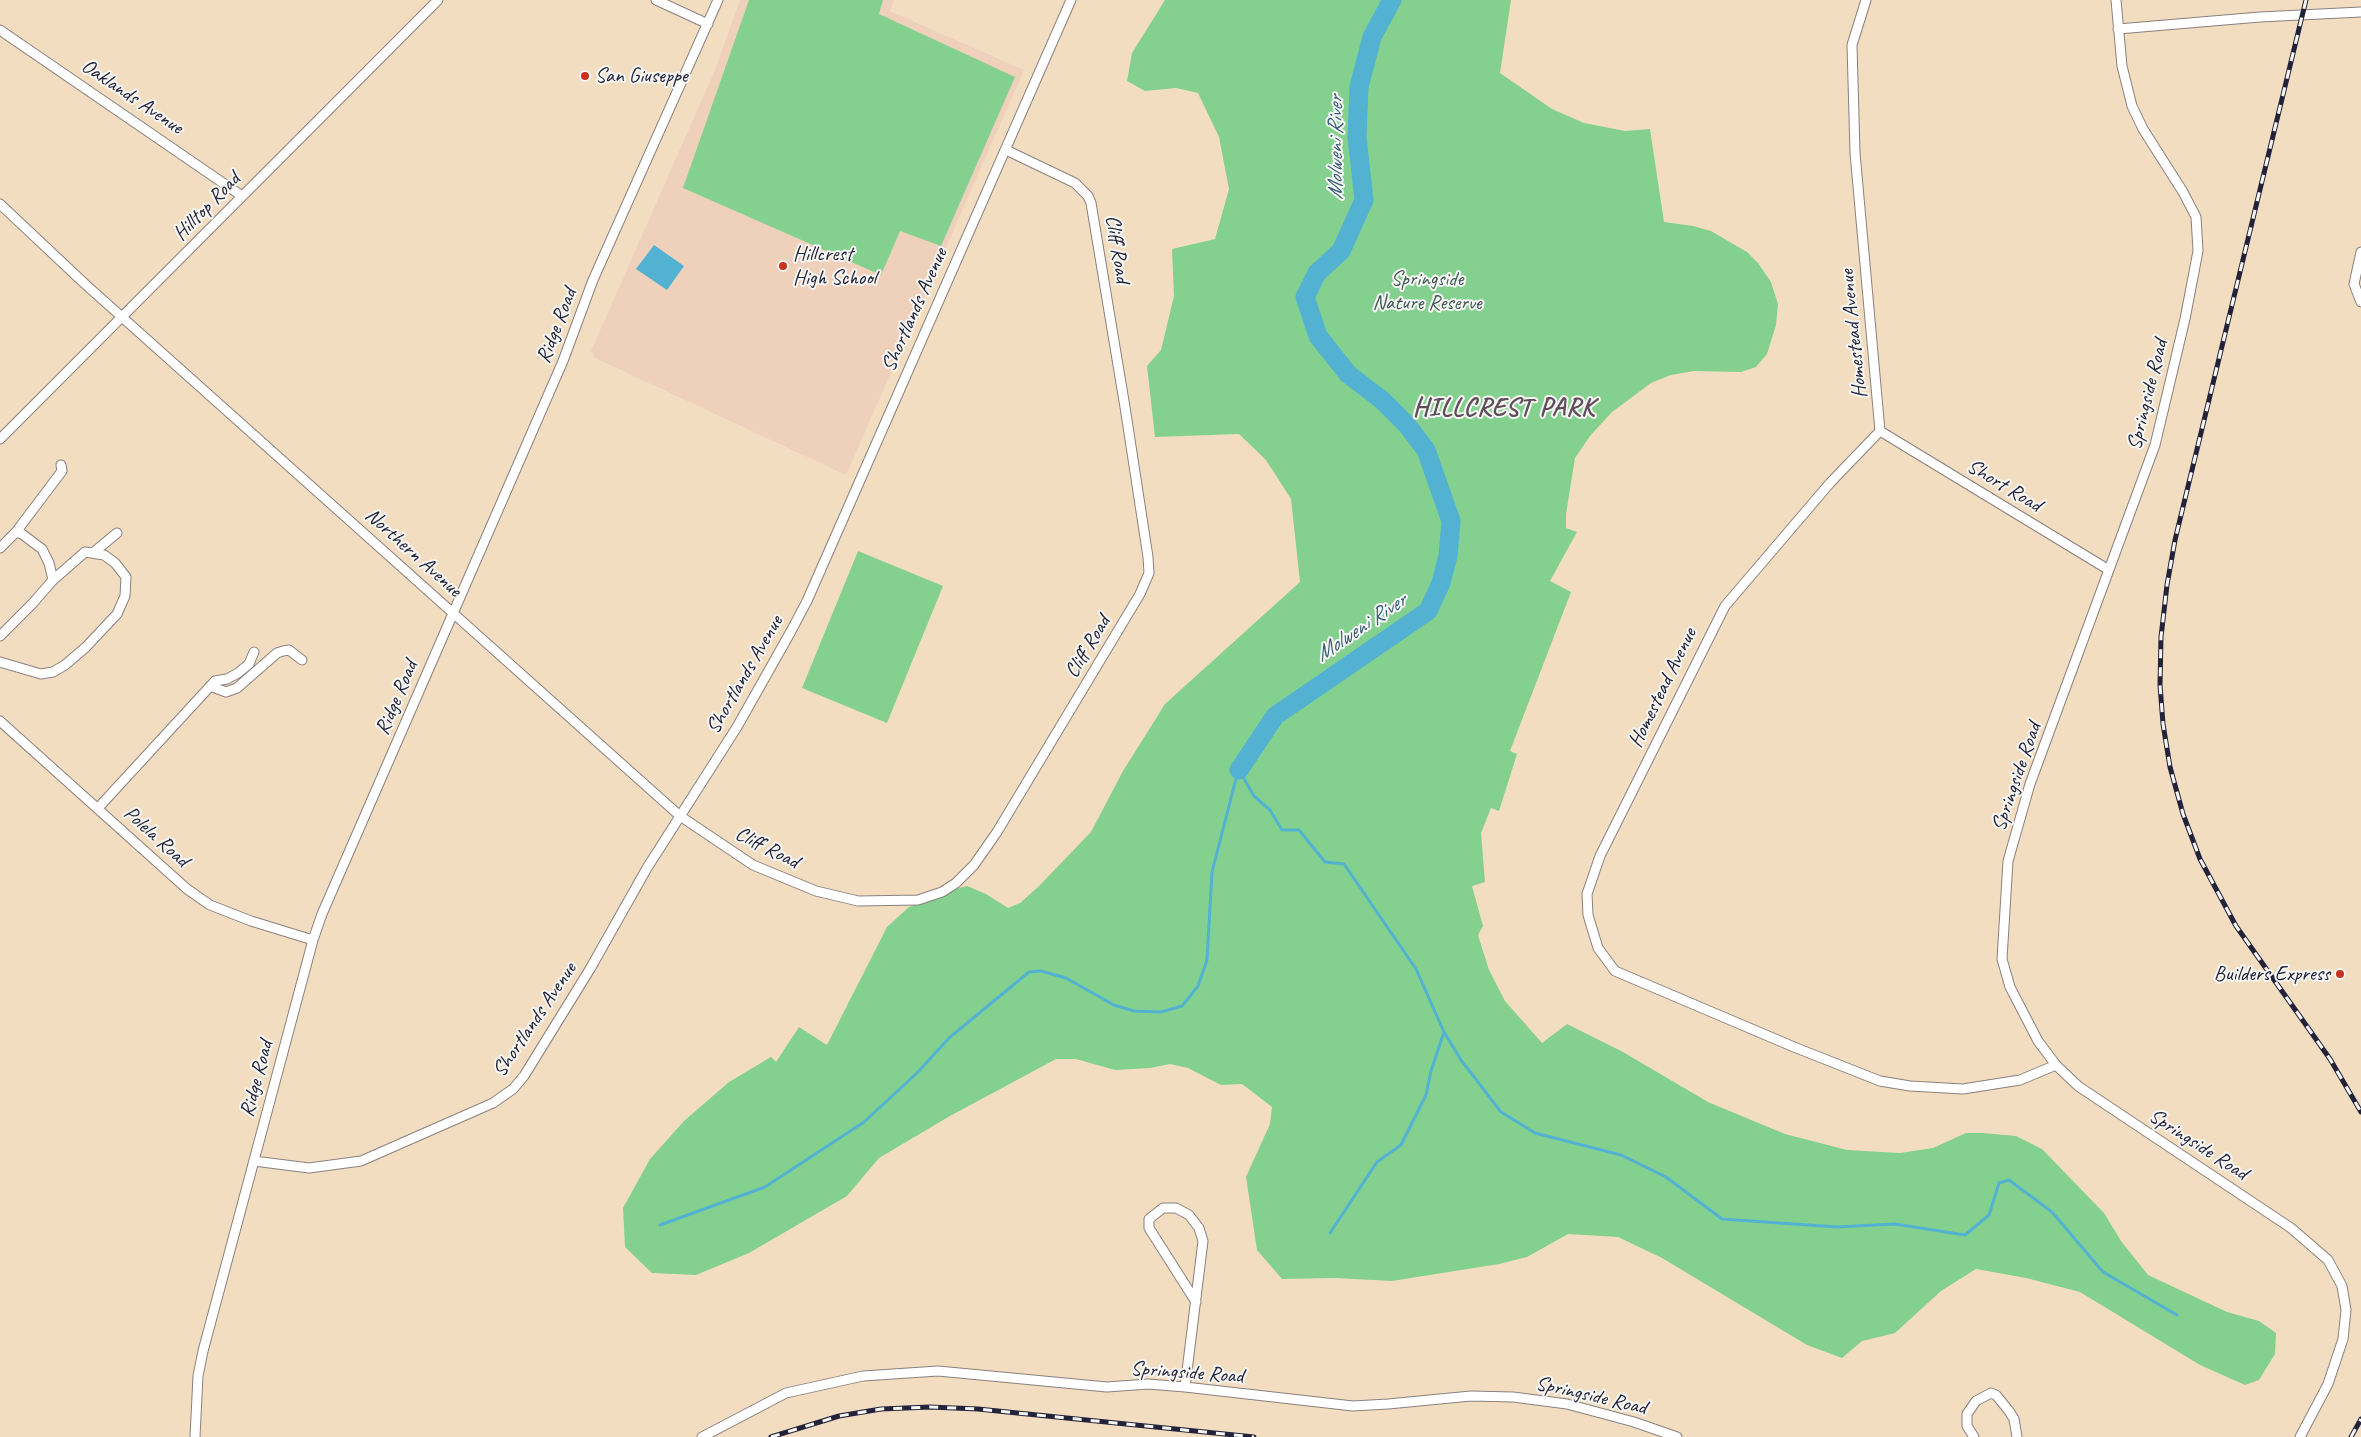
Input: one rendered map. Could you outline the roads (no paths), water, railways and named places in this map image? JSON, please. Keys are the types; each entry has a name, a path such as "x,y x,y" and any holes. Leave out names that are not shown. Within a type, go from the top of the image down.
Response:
{"street":[{"name":"Hilltop Road","path":"0,439 438,0"},
{"path":"656,0 708,24"},
{"name":"Ridge Road","path":"195,1437 198,1376 203,1351 313,940 322,914 563,362 580,310 689,61 718,0"},
{"name":"Shortlands Avenue","path":"254,1161 309,1168 361,1161 493,1103 519,1082 532,1064 680,816 760,688 807,600 909,364 1006,150 1071,0"},
{"name":"Homestead Avenue","path":"1866,0 1852,45 1852,55 1859,202 1878,380 1880,431 1830,483 1732,596 1716,620 1592,874 1587,894 1588,915 1593,936 1605,959 1616,971 1880,1081 1910,1086 1963,1088 2020,1080 2056,1065"},
{"name":"Springside Road","path":"2116,0 2125,82 2132,106 2143,129 2192,208 2196,217 2199,239 2185,319 2156,445 2030,784 2008,862 2002,959 2010,988 2022,1015 2056,1065 2078,1086 2291,1228 2311,1243 2328,1260 2340,1279 2346,1324 2344,1339 2328,1384 2300,1437"},
{"path":"2118,29 2260,17 2361,12"},
{"name":"Oaklands Avenue","path":"0,30 242,196"},
{"name":"Cliff Road","path":"680,816 753,866 816,891 858,901 918,900 942,892 956,883 974,865 997,832 1146,581 1148,557 1091,203 1088,196 1075,182 1006,150"},
{"name":"Northern Avenue","path":"0,204 122,316 680,816"},
{"path":"2361,252 2354,284 2361,302"},
{"name":"Short Road","path":"1880,431 2109,570"},
{"path":"0,548 16,532 62,471 61,465"},
{"path":"16,532 42,549 49,563 53,580"},
{"path":"94,552 118,533"},
{"path":"0,636 53,580 86,552 104,555 115,563 126,577 125,596 117,614 86,647 53,672 41,674 0,662"},
{"path":"210,686 226,692 237,688 277,653 283,651 289,650 302,660"},
{"path":"98,808 215,681 227,679 238,674 249,664 254,652"},
{"name":"Polela Road","path":"0,721 188,889 210,905 251,921 313,940"},
{"path":"1185,1386 1196,1302 1203,1241 1202,1234 1195,1221 1183,1211 1170,1207 1163,1208 1149,1219 1149,1228 1196,1302"},
{"name":"Springside Road","path":"702,1437 786,1393 863,1376 938,1371 1107,1387 1148,1384 1185,1386 1353,1406 1471,1396 1539,1399 1634,1422 1677,1437"},
{"path":"1974,1437 1967,1426 1967,1414 1976,1401 1991,1393 1996,1395 2014,1419 2017,1437"}],"water":[{"path":"654,245 684,266 667,290 636,269"}],"waterway":[{"name":"Molweni River","path":"1239,770 1275,716 1428,611 1441,583 1448,556 1451,521 1426,450 1407,425 1382,400 1348,374 1318,336 1305,297 1317,273 1341,251 1364,200 1357,137 1359,87 1372,37 1392,0"},
{"path":"1239,770 1254,796 1270,810 1282,830 1299,830 1325,862 1344,864 1416,969 1444,1032 1461,1060 1501,1112 1535,1133 1621,1155 1666,1177 1722,1219 1837,1227 1895,1224 1965,1235 1989,1215 1999,1183 2009,1180 2052,1212 2103,1272 2177,1315"},
{"path":"660,1225 765,1187 864,1122 917,1073 949,1038 1029,972 1041,971 1066,978 1114,1005 1134,1011 1161,1012 1182,1006 1198,986 1207,960 1212,872 1238,771"},
{"path":"1330,1233 1377,1162 1401,1145 1426,1095 1431,1071 1444,1032"}],"railway":[{"path":"2306,0 2175,540 2161,637 2160,685 2163,724 2170,767 2183,814 2200,859 2236,926 2330,1059 2361,1112"},
{"path":"771,1437 839,1416 881,1409 930,1407 978,1409 1254,1437"},
{"path":"2351,1437 2361,1419"}],"place":[{"name":"San Giuseppe","path":"585,76"},
{"name":"Hillcrest High School","path":"783,266"},
{"name":"Builders Express","path":"2340,974"}],"district":[{"name":"HILLCREST PARK","path":"1504,408"}],"park label":[{"name":"Springside Nature Reserve","path":"1427,291"}]}
